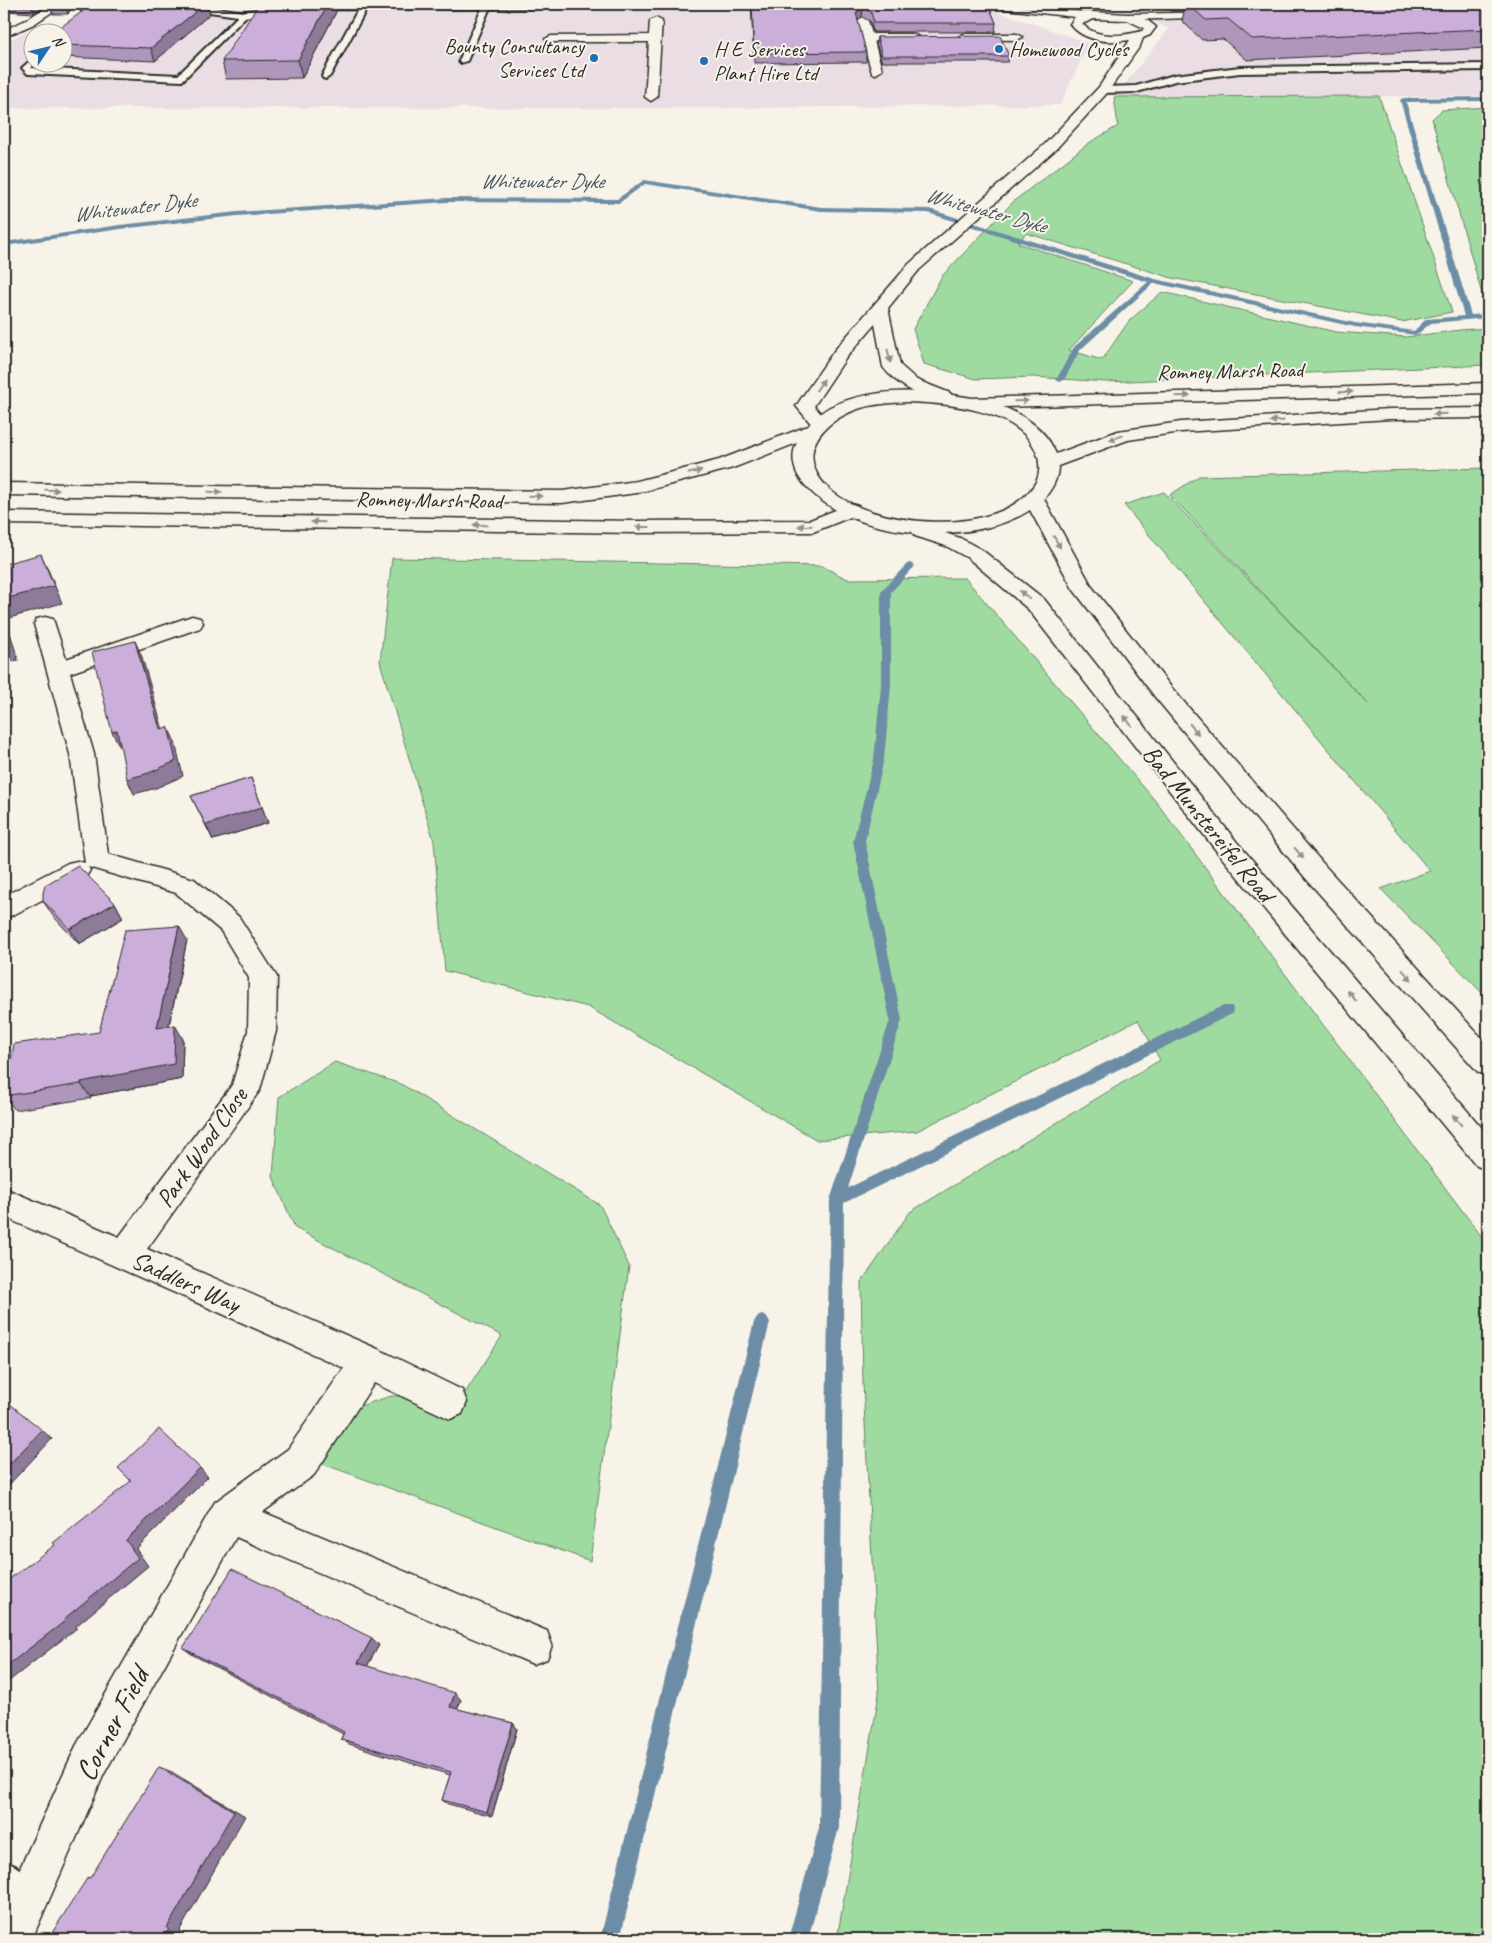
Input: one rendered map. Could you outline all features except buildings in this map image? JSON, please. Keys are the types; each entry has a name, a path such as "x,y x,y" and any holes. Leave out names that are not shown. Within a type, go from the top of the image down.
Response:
{"street":[{"path":"4,34 30,22 58,4"},
{"path":"244,14 296,7 687,4"},
{"path":"651,97 658,5"},
{"path":"1002,5 1091,16 1128,17 1234,14"},
{"path":"1002,5 1095,36 1107,42 1116,57"},
{"path":"861,6 876,70"},
{"path":"1080,30 1076,24 1080,19 1091,16"},
{"path":"1095,36 1120,38 1138,36 1146,33 1150,27 1195,16"},
{"path":"1128,17 1144,22 1150,27"},
{"path":"880,308 892,367 911,384 944,397 972,403 1002,413 1026,427 1042,444 1050,463 1047,482 1034,500 1010,514 979,523 942,528 903,525 876,519 851,510 822,493 805,472 802,451 816,427 805,406 840,355 914,267 1050,147 1103,90 1116,57 1134,46 1138,36"},
{"path":"867,38 927,37"},
{"path":"957,37 1017,37"},
{"path":"551,39 655,38"},
{"name":"Romney Marsh Road","path":"972,403 1488,388"},
{"name":"Romney Marsh Road","path":"4,489 562,497 637,487 726,464 816,427 828,416 852,405 880,398 944,397"},
{"name":"Romney Marsh Road","path":"1050,463 1124,435 1181,427 1390,414 1488,413"},
{"name":"Bad Munstereifel Road","path":"1034,500 1083,589 1163,692 1317,874 1488,1064"},
{"name":"Romney Marsh Road","path":"4,518 636,527 813,526 851,510"},
{"name":"Bad Munstereifel Road","path":"903,525 953,542 975,554 1036,604 1227,847 1488,1157"},
{"path":"58,669 192,623"},
{"path":"4,908 96,860 82,754 45,624"},
{"name":"Park Wood Close","path":"96,860 185,886 230,924 263,977 262,1031 245,1090 125,1254"},
{"name":"Saddlers Way","path":"4,1202 368,1362 450,1402"},
{"name":"Corner Field","path":"10,1939 17,1886 228,1515 301,1462 368,1362"},
{"path":"228,1515 533,1645"}],"lane":[{"path":"194,4 191,7 244,14"},
{"path":"463,61 487,5"},
{"path":"326,76 364,6"},
{"path":"47,72 180,79 244,14"},
{"path":"1103,90 1137,89 1174,78 1240,70 1488,67"}],"shaded area":[{"path":"143,4 975,4 1089,43 1060,105 720,108 4,108 4,42 22,34 22,72 72,72 72,25 113,27"},
{"path":"1275,4 1488,4 1488,96 1114,97 1169,29 1132,12"}],"green space":[{"path":"1379,96 1452,312 1402,322 1172,278 1026,233 1018,243 1133,281 1069,350 1102,360 1129,321 1162,292 1336,332 1406,337 1488,328 1488,365 1106,382 1033,377 976,379 924,364 913,329 942,276 1014,201 1089,143 1118,126 1114,97"},
{"path":"1488,107 1488,315 1432,119 1442,110"},
{"path":"1488,468 1488,999 1381,889 1430,871 1124,505 1164,492 1368,704 1170,495 1199,476"},
{"path":"392,558 822,566 847,579 965,578 1157,803 1488,1245 1488,1939 837,1939 879,1694 863,1384 861,1283 910,1212 1160,1060 1138,1020 917,1131 817,1140 588,1007 445,971 434,841 380,662"},
{"path":"335,1062 401,1084 600,1205 629,1266 590,1561 323,1464 339,1420 360,1406 391,1396 408,1396 454,1410 502,1336 295,1228 273,1177 279,1097"}],"waterway":[{"path":"1468,318 1403,100 1488,99"},
{"name":"Whitewater Dyke","path":"4,244 120,227 237,214 447,200 619,201 644,182 821,209 929,211 1153,281"},
{"path":"1060,380 1077,349 1153,281"},
{"path":"1153,281 1355,325 1416,333 1429,321 1468,318"},
{"path":"1468,318 1488,316"},
{"path":"837,1200 896,1020 859,841 879,759 886,686 886,591 910,566"},
{"path":"837,1200 1227,1010"},
{"path":"798,1939 829,1828 837,1200"},
{"path":"610,1939 762,1322"}],"place":[{"name":"Homewood Cycles","path":"999,49"},
{"name":"Bounty Consultancy Services Ltd","path":"594,58"},
{"name":"H E Services Plant Hire Ltd","path":"704,61"}]}
